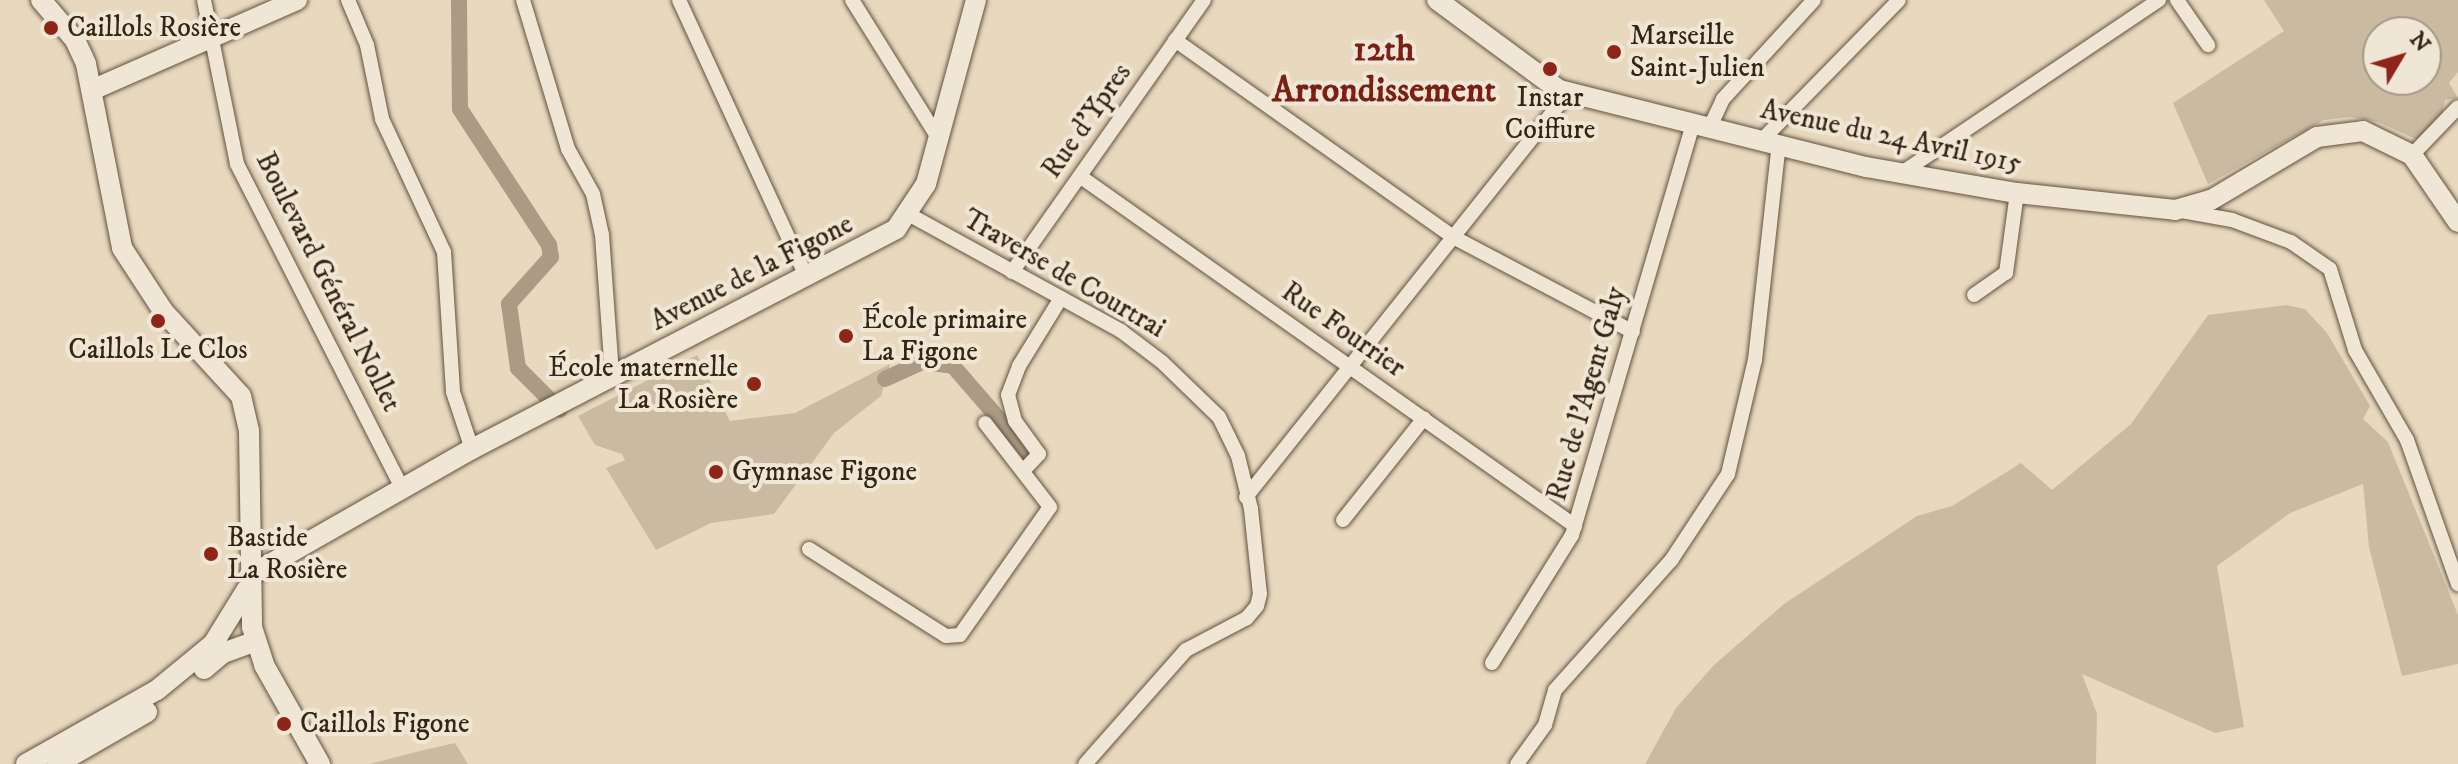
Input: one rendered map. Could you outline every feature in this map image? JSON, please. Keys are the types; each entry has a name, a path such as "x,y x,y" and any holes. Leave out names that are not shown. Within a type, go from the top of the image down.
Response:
{"street":[{"path":"41,0 83,53 122,248 163,311 229,378 248,415 248,581 256,641 282,701 320,764"},
{"name":"Boulevard Général Nollet","path":"204,0 237,164 402,488"},
{"path":"92,90 297,0"},
{"path":"348,0 367,45 382,119 444,252 453,392 472,449"},
{"path":"523,0 568,149 593,194 602,235 612,375"},
{"path":"679,0 807,278"},
{"path":"852,0 940,141"},
{"path":"910,215 940,141 976,0"},
{"name":"Rue d'Ypres","path":"1012,272 1204,0"},
{"name":"Avenue du 24 Avril 1915","path":"1437,0 1546,84 1568,93 1900,174 2017,193 2175,210"},
{"name":"Rue de l'Agent Galy","path":"1492,663 1575,526 1633,332 1701,125 1814,0"},
{"path":"1517,764 1545,725 1555,690 1672,559 1728,474 1755,360 1771,141 1899,0"},
{"path":"1900,174 2159,0"},
{"path":"2177,0 2208,45"},
{"path":"1175,40 1455,238 1633,332"},
{"path":"1246,497 1352,368 1568,93"},
{"path":"2412,155 2458,107"},
{"path":"2175,210 2211,200 2330,132 2381,135 2412,155 2458,222"},
{"name":"Rue Fourrier","path":"1081,177 1575,526"},
{"path":"1974,295 2006,273 2017,193"},
{"path":"2175,210 2269,233 2307,250 2330,269 2338,280 2355,350 2407,440 2458,584"},
{"name":"Avenue de la Figone","path":"248,581 472,449 807,278 896,229 910,215"},
{"name":"Traverse de Courtrai","path":"910,215 1061,298 1162,362 1219,417 1238,456 1260,594 1257,606 1247,618 1186,650 1085,764"},
{"path":"809,549 946,636 960,635 1050,507 1031,465 1008,395 1061,298"},
{"path":"1343,520 1424,418"},
{"path":"985,423 1031,465"},
{"path":"26,764 157,690 220,636 248,581"},
{"path":"57,764 164,701 223,653 256,641"}],"shaded area":[{"path":"2264,0 2458,0 2458,72 2449,83 2458,98 2445,100 2442,114 2420,141 2378,122 2350,117 2324,120 2208,184 2173,103 2284,31"},
{"path":"2286,305 2305,309 2327,333 2370,406 2363,419 2388,442 2458,615 2458,664 2402,676 2369,547 2363,484 2290,513 2217,566 2244,727 2215,733 2082,674 2097,714 2096,764 1645,764 1676,708 1714,665 1784,604 1917,516 1952,506 2021,463 2052,490 2131,424 2208,315"},
{"path":"697,355 730,421 795,413 890,364 881,396 834,433 774,514 711,523 656,550 606,468 625,460 622,454 595,445 578,416"},
{"path":"455,743 468,764 369,764 424,750"}],"waterway":[{"path":"459,0 460,109 549,245 551,257 509,304 518,368 560,410"},
{"path":"885,379 922,362 953,366 1030,455"}],"place":[{"name":"Caillols Rosière","path":"51,28"},
{"name":"Marseille Saint-Julien","path":"1614,52"},
{"name":"Instar Coiffure","path":"1550,69"},
{"name":"Caillols Le Clos","path":"158,321"},
{"name":"École primaire La Figone","path":"846,336"},
{"name":"École maternelle La Rosière","path":"754,384"},
{"name":"Gymnase Figone","path":"716,472"},
{"name":"Bastide La Rosière","path":"211,554"},
{"name":"Caillols Figone","path":"284,724"}],"district":[{"name":"12th Arrondissement","path":"1384,70"}]}
